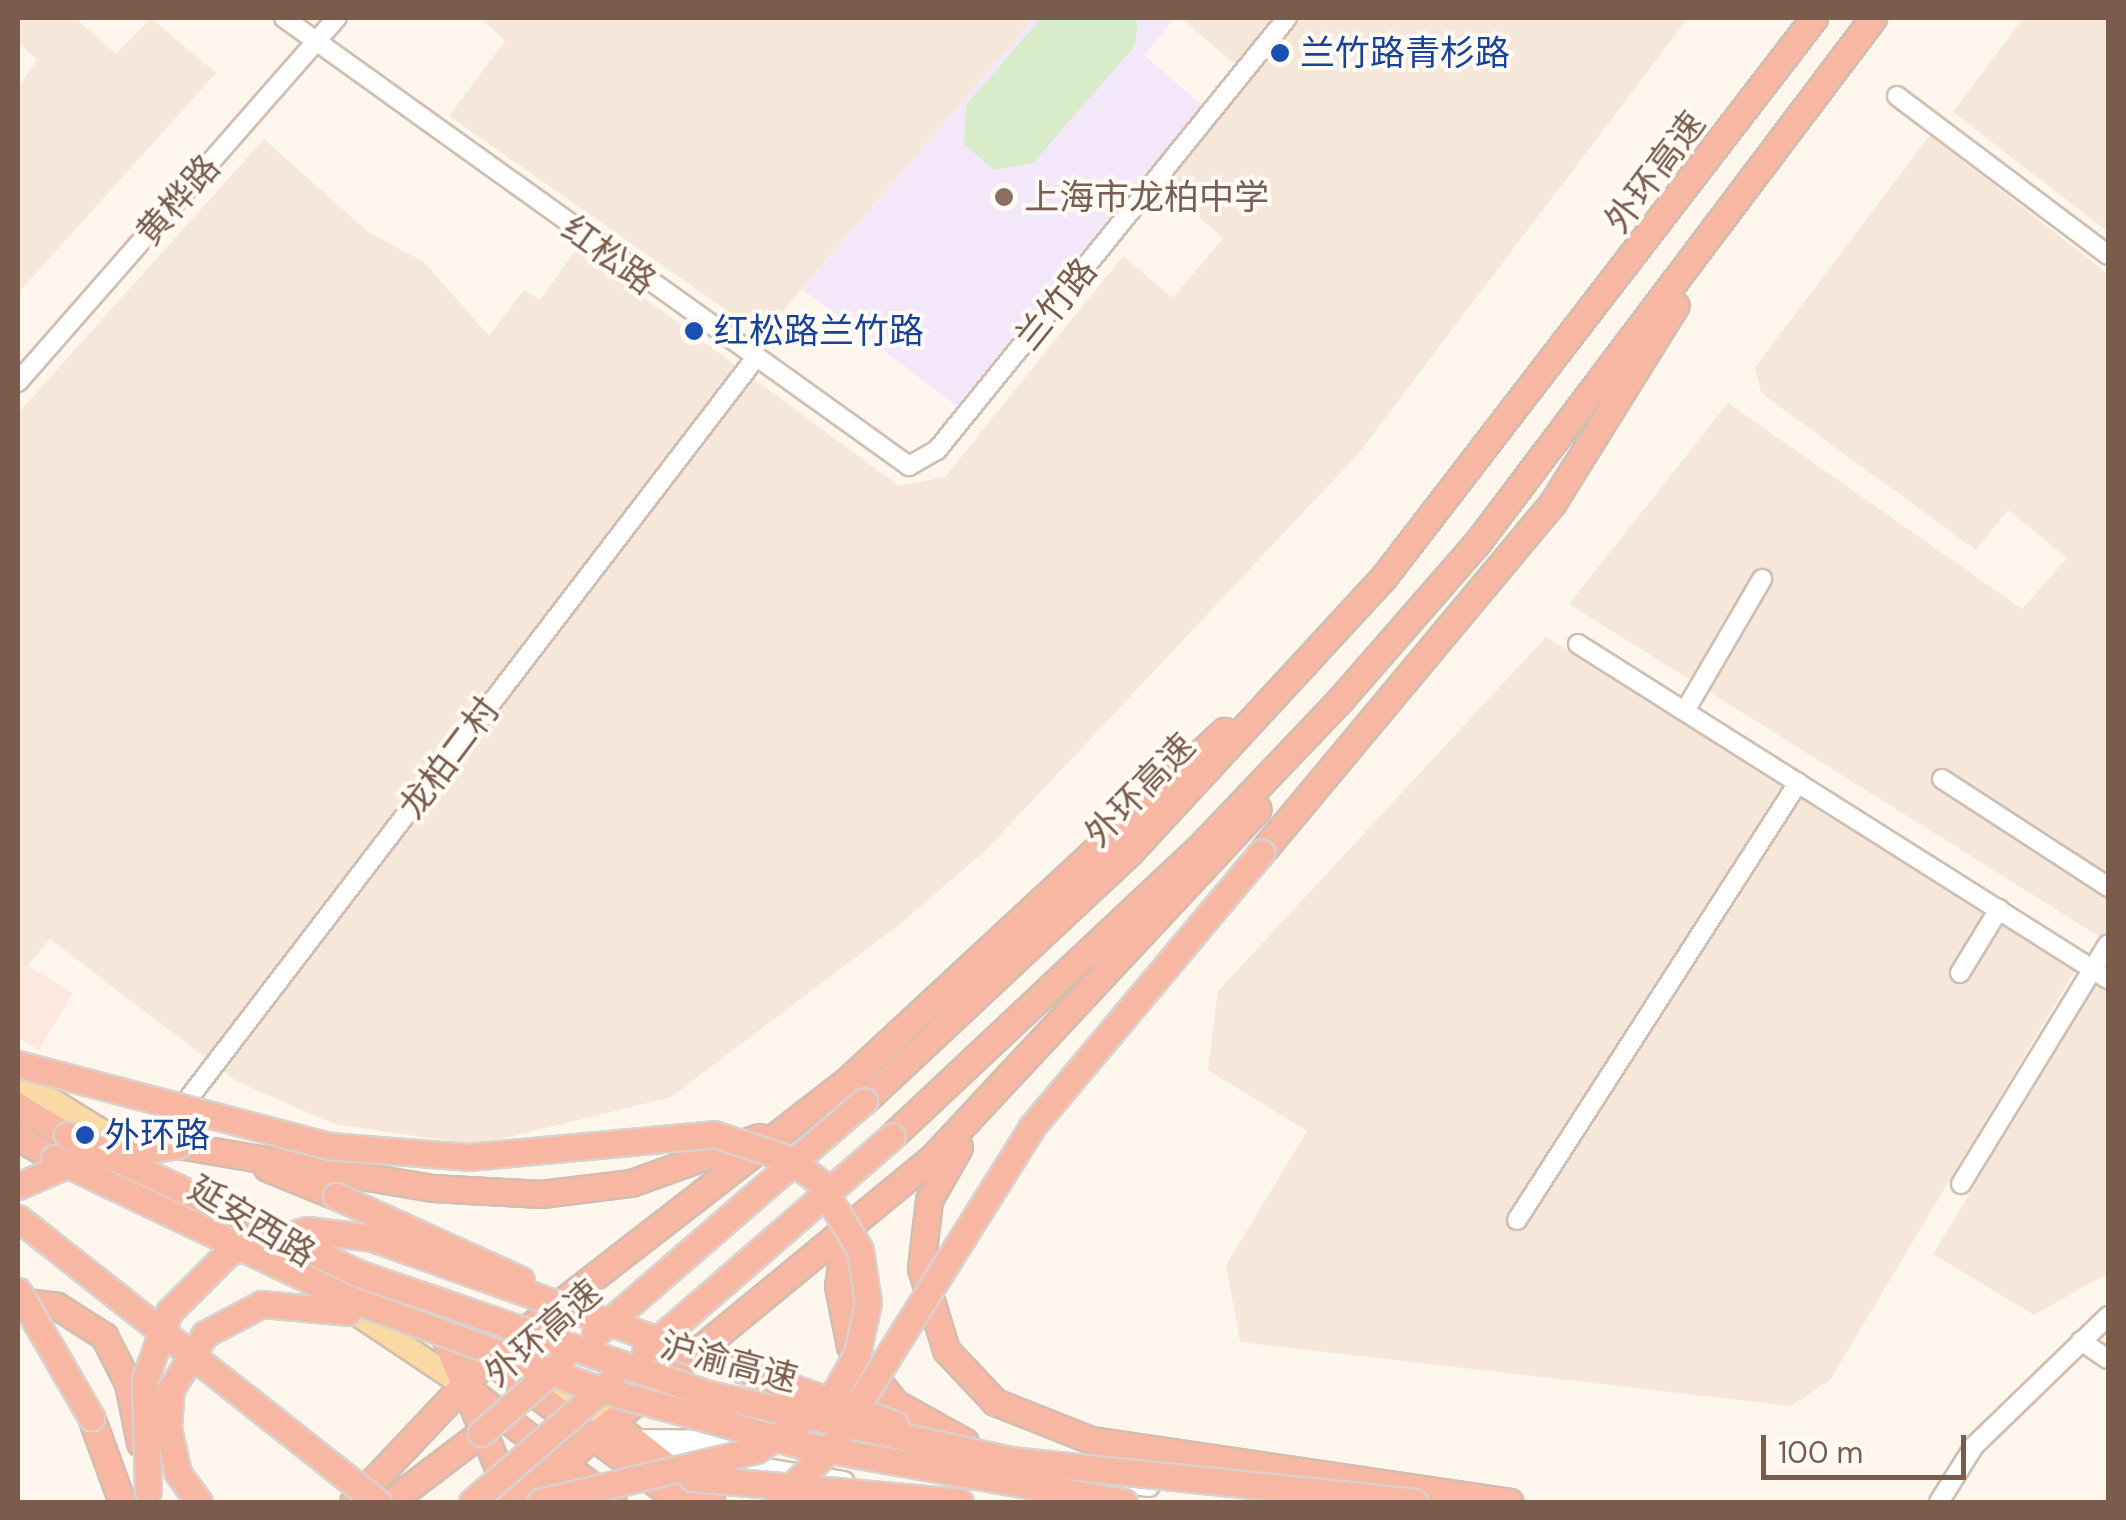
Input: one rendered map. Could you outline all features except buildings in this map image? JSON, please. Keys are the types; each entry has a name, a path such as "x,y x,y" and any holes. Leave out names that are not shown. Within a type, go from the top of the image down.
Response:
{"highway":[{"name":"外环高速","path":"401,1502 864,1102 1130,853 1383,578 1814,18"},
{"path":"1509,1502 1053,1431 996,1402 946,1350 921,1268 929,1200 976,1123 1347,708 1722,224 1872,18"},
{"path":"774,1501 830,1450 1031,1128 1552,504 1722,224"},
{"path":"472,1502 892,1136 1197,850 1477,544"},
{"path":"353,1502 497,1352 852,1078 1383,578"},
{"path":"444,1335 513,1502 845,1237 1050,1039"},
{"path":"18,1064 185,1115 384,1154 515,1156 714,1134 789,1159 846,1216 860,1250 868,1302 846,1380 829,1403 756,1450 540,1502"},
{"path":"18,1186 76,1161 178,1146 432,1188 541,1194 632,1183 724,1154 852,1078"},
{"path":"18,1110 61,1146"},
{"path":"18,1137 61,1146"},
{"name":"沪渝高速","path":"61,1146 350,1299 592,1387 840,1453 1124,1502"},
{"name":"沪渝高速","path":"61,1146 485,1323 724,1399 1010,1460 1414,1502"},
{"path":"178,1146 336,1196 722,1369"},
{"path":"18,1218 377,1502"},
{"path":"148,1497 145,1379 162,1327 192,1283 229,1252 268,1237 306,1230 372,1238 722,1369 1010,1460"},
{"path":"845,1237 838,1286 850,1346 924,1426 982,1445 1316,1483 1353,1502"},
{"path":"18,1290 74,1384 122,1502"},
{"path":"18,1301 85,1319 119,1358 148,1497"},
{"path":"198,1502 178,1473 171,1389 205,1334 262,1304 322,1304 592,1387"},
{"path":"497,1352 602,1431 637,1443 712,1502"},
{"path":"463,1385 560,1466 612,1502"},
{"path":"602,1431 640,1493 678,1502"},
{"path":"390,1502 481,1432"},
{"path":"632,1480 799,1482 960,1502"}],"main road":[{"name":"延安西路","path":"18,1079 444,1335 497,1352"},
{"name":"延安西路","path":"18,1110 463,1385"},
{"path":"372,1291 497,1352"}],"street":[{"name":"红松路","path":"284,18 898,464 920,464 937,450"},
{"name":"黄桦路","path":"18,382 338,18"},
{"name":"兰竹路","path":"937,450 1288,18"},
{"path":"1897,96 2108,255"},
{"name":"龙柏二村","path":"144,1156 754,360"},
{"path":"1685,711 1762,579"},
{"path":"1578,644 2101,974"},
{"path":"1942,780 2108,887"},
{"path":"1517,1220 1798,782"},
{"path":"1960,973 1998,909"},
{"path":"1961,1184 2101,974 2108,944"},
{"path":"1939,1502 1974,1446 2108,1316"},
{"path":"2081,1340 2108,1360"},
{"path":"637,1443 801,1441 1058,1479 1324,1502"},
{"path":"637,1443 977,1502"}],"shaded area":[{"path":"18,18 75,18 116,54 151,18 216,73 18,293 18,88 37,60 18,42"},
{"path":"481,18 1034,18 762,335 449,116 505,41"},
{"name":"上海市龙柏中学","path":"1034,18 1175,18 1144,55 1202,105 957,406 802,289"},
{"path":"1181,18 1688,18 1358,454 987,849 899,925 671,1097 477,1145 334,1124 236,1081 50,939 27,966 18,960 18,413 264,139 368,232 424,262 489,336 524,290 540,300 577,248 899,486 945,477 1123,256 1173,298 1223,238 1157,180 1244,72"},
{"path":"2023,18 2108,18 2108,232 1953,112"},
{"path":"1930,135 2108,274 2108,942 1569,604 1728,403 2022,609 2067,558 2008,510 1976,550 1761,393 1755,367"},
{"path":"1546,637 2075,971 1830,1380 1791,1406 1240,1342 1226,1265 1307,1131 1208,1070 1218,991"},
{"path":"18,960 73,993 39,1050 18,1037"},
{"path":"2098,982 2108,989 2108,1273 2034,1315 1933,1254"}],"green space":[{"path":"1041,18 1136,18 1138,29 1133,48 1033,163 994,170 964,144 966,105"}],"place":[{"name":"兰竹路青杉路","path":"1280,53"},
{"name":"上海市龙柏中学","path":"1004,197"},
{"name":"红松路兰竹路","path":"694,331"},
{"name":"外环路","path":"85,1135"}]}
